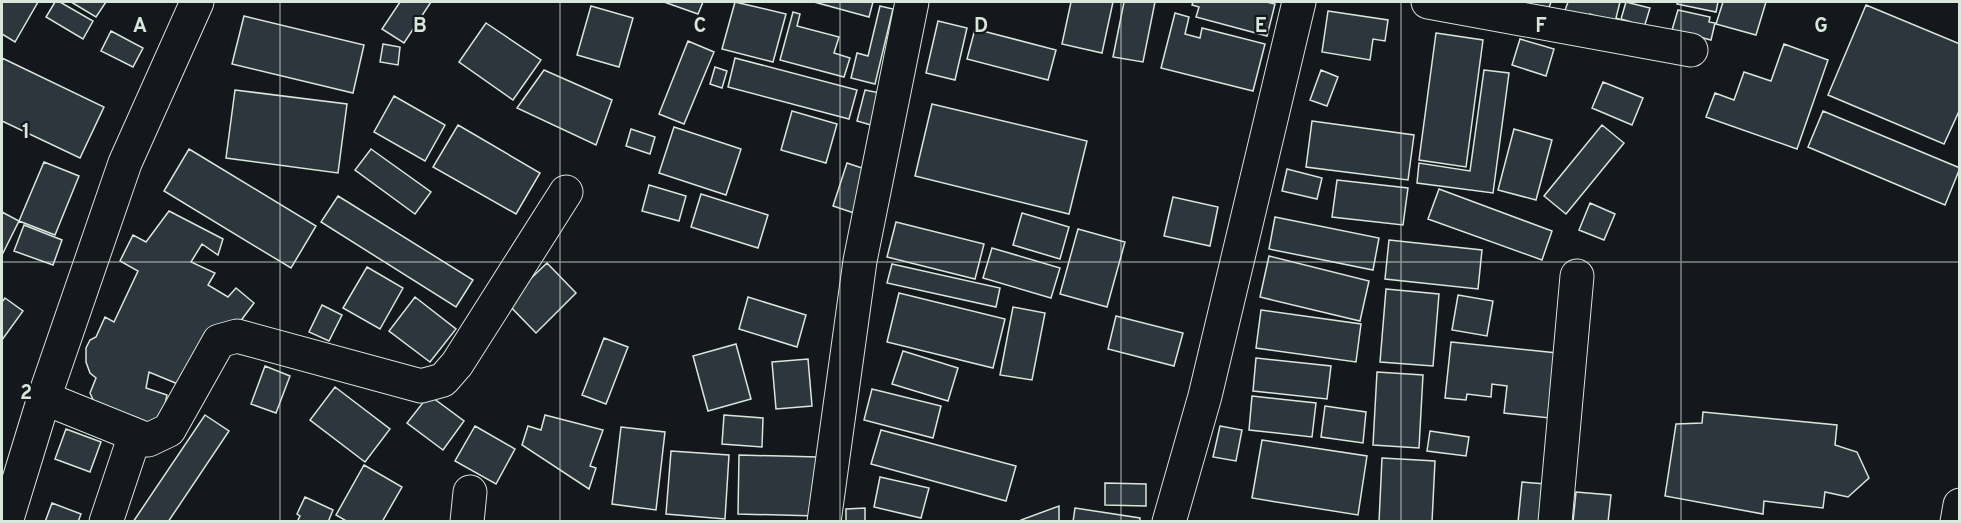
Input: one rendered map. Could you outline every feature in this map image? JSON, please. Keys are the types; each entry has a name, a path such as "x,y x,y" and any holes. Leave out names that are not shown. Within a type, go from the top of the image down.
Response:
{"street":[{"path":"6,522 44,398 125,163 197,2"},
{"path":"824,522 860,261 912,2"},
{"path":"1169,522 1205,396 1299,2"},
{"path":"1428,2 1691,50"},
{"path":"44,398 148,440 168,430 219,340 237,336 421,386 443,380 457,364 566,192"},
{"path":"1555,522 1577,276"},
{"path":"106,522 135,435"},
{"path":"1957,522 1959,505"}],"building":[{"path":"2,2 38,2 15,42 2,34"},
{"path":"55,2 60,2 93,21 83,39 46,17"},
{"path":"71,2 106,2 96,17"},
{"path":"400,2 431,2 404,43 382,29"},
{"path":"664,2 703,2 698,14"},
{"path":"735,2 786,14 773,62 722,49"},
{"path":"814,2 873,2 869,17"},
{"path":"1071,2 1113,2 1102,53 1062,44"},
{"path":"1124,2 1155,2 1143,62 1113,57"},
{"path":"1193,2 1275,4 1267,36 1196,17 1199,7 1192,5"},
{"path":"1522,2 1551,2 1548,10"},
{"path":"1568,2 1620,2 1616,18 1619,19 1617,24 1590,14 1588,20 1564,13"},
{"path":"1626,2 1650,8 1643,31 1629,27 1631,22 1621,19"},
{"path":"1678,2 1718,2 1716,12 1677,4"},
{"path":"1723,2 1766,2 1756,35 1716,24"},
{"path":"1866,5 1960,44 1960,109 1944,144 1828,95"},
{"path":"591,6 633,18 619,67 577,55"},
{"path":"880,6 893,9 875,84 851,78 857,53 868,56"},
{"path":"1678,10 1710,17 1709,22 1715,23 1711,40 1672,30"},
{"path":"1328,11 1388,20 1385,41 1373,39 1370,60 1322,52"},
{"path":"793,12 800,14 797,26 839,37 834,53 850,58 844,77 780,60"},
{"path":"1175,13 1189,17 1185,34 1200,38 1202,28 1265,44 1253,91 1161,68"},
{"path":"244,16 364,45 353,93 232,64"},
{"path":"938,21 967,28 955,80 926,73"},
{"path":"486,23 541,60 513,100 459,62"},
{"path":"975,29 1056,50 1048,80 967,59"},
{"path":"111,31 143,48 133,67 101,51"},
{"path":"1436,33 1483,40 1466,167 1419,160"},
{"path":"1520,39 1554,49 1546,76 1512,65"},
{"path":"688,41 714,52 684,124 659,114"},
{"path":"383,44 400,47 398,65 380,62"},
{"path":"1784,44 1828,60 1797,149 1706,117 1715,93 1734,100 1744,72 1771,81"},
{"path":"2,58 104,107 80,158 2,121"},
{"path":"735,58 857,90 849,119 728,87"},
{"path":"715,67 727,71 722,88 710,84"},
{"path":"544,70 612,100 596,145 517,108"},
{"path":"1321,70 1338,77 1327,106 1310,100"},
{"path":"1484,70 1509,73 1493,193 1417,183 1419,163 1470,171"},
{"path":"1603,82 1643,98 1632,125 1592,108"},
{"path":"235,90 347,104 338,173 226,158"},
{"path":"865,90 880,93 871,125 857,121"},
{"path":"394,96 445,125 425,161 374,132"},
{"path":"932,104 1087,141 1069,214 915,176"},
{"path":"792,111 837,124 826,163 781,150"},
{"path":"1823,111 1960,168 1945,205 1808,147"},
{"path":"1312,121 1414,135 1408,180 1306,167"},
{"path":"458,125 540,173 516,214 433,167"},
{"path":"1602,125 1624,143 1566,214 1544,196"},
{"path":"674,127 741,149 726,195 659,173"},
{"path":"631,129 655,137 650,154 626,146"},
{"path":"1514,129 1552,140 1536,200 1498,190"},
{"path":"189,149 316,226 291,268 164,191"},
{"path":"371,149 431,192 415,214 355,170"},
{"path":"44,162 79,176 55,235 19,221"},
{"path":"847,163 871,171 857,214 833,206"},
{"path":"1287,169 1322,178 1317,199 1282,191"},
{"path":"1337,180 1408,188 1403,225 1332,217"},
{"path":"649,185 686,196 679,221 642,211"},
{"path":"1439,189 1552,231 1542,260 1428,219"},
{"path":"701,194 768,215 758,248 691,227"},
{"path":"338,196 473,280 456,307 321,222"},
{"path":"1173,197 1218,207 1210,246 1164,236"},
{"path":"1590,203 1615,214 1604,240 1579,230"},
{"path":"169,211 223,239 218,255 202,244 191,262 215,273 208,285 228,297 236,288 254,303 231,334 178,384 149,372 146,388 167,395 160,428 133,416 130,422 96,406 90,393 96,378 90,373 86,362 86,348 90,340 96,337 105,317 114,322 138,271 120,261 133,235 146,242"},
{"path":"2,212 19,221 2,255"},
{"path":"1022,213 1069,227 1060,259 1013,245"},
{"path":"1275,217 1379,238 1373,270 1269,249"},
{"path":"896,222 984,244 975,279 887,257"},
{"path":"24,225 62,240 53,265 14,251"},
{"path":"1078,229 1125,242 1107,307 1060,294"},
{"path":"1389,240 1482,250 1478,289 1385,279"},
{"path":"992,248 1060,268 1051,298 983,278"},
{"path":"1269,256 1369,281 1360,321 1260,297"},
{"path":"547,263 576,293 536,333 506,302"},
{"path":"892,264 1000,288 996,307 887,283"},
{"path":"367,267 403,288 380,329 343,308"},
{"path":"1386,289 1439,294 1433,366 1380,362"},
{"path":"899,293 1005,319 993,368 887,342"},
{"path":"1458,295 1493,301 1487,336 1452,330"},
{"path":"415,297 456,329 430,362 389,331"},
{"path":"748,297 806,315 797,347 739,329"},
{"path":"5,298 23,311 2,340 2,302"},
{"path":"322,305 342,315 329,341 309,332"},
{"path":"1013,307 1045,313 1032,380 1000,375"},
{"path":"1261,310 1361,324 1356,362 1256,348"},
{"path":"1116,316 1183,333 1174,366 1108,349"},
{"path":"604,338 628,347 606,404 582,395"},
{"path":"1451,342 1557,353 1550,418 1504,413 1507,386 1492,384 1491,397 1467,394 1466,400 1445,398"},
{"path":"736,344 751,399 708,411 693,356"},
{"path":"903,351 958,368 948,401 892,384"},
{"path":"1256,358 1331,366 1327,399 1253,391"},
{"path":"808,359 812,406 776,409 772,362"},
{"path":"265,366 290,376 276,413 251,404"},
{"path":"1377,372 1423,375 1419,448 1373,445"},
{"path":"335,387 390,429 365,462 310,420"},
{"path":"872,389 941,406 933,438 864,420"},
{"path":"429,395 464,421 443,450 407,423"},
{"path":"1252,396 1316,403 1312,437 1249,430"},
{"path":"1325,406 1366,412 1363,443 1321,437"},
{"path":"1703,412 1837,425 1835,445 1857,452 1869,478 1848,497 1825,492 1823,508 1764,501 1763,514 1665,496 1676,424 1702,423"},
{"path":"205,415 229,431 168,522 133,522"},
{"path":"545,415 603,430 590,466 596,468 589,489 522,445 528,426 541,430"},
{"path":"724,415 763,418 762,447 722,444"},
{"path":"475,426 515,449 496,484 455,461"},
{"path":"1220,426 1242,430 1236,461 1213,457"},
{"path":"621,427 665,432 656,510 612,504"},
{"path":"66,429 101,442 90,472 55,459"},
{"path":"881,430 1016,466 1006,501 871,464"},
{"path":"1430,431 1469,437 1466,456 1427,451"},
{"path":"1262,440 1367,456 1358,515 1252,498"},
{"path":"671,451 729,455 725,519 666,514"},
{"path":"739,455 818,457 817,516 738,514"},
{"path":"1382,458 1435,461 1432,522 1379,522"},
{"path":"364,465 402,487 382,522 348,522 336,515"},
{"path":"880,477 929,488 921,518 874,507"},
{"path":"1522,482 1546,484 1542,522 1518,522"},
{"path":"1105,483 1146,484 1146,506 1105,505"},
{"path":"1576,492 1611,495 1608,522 1573,522"},
{"path":"305,497 333,510 328,522 297,522 300,516 297,514"},
{"path":"52,503 81,514 78,522 45,522"},
{"path":"1059,506 1059,522 1021,522 1021,520"},
{"path":"865,508 865,522 846,522 846,509"},
{"path":"1075,508 1140,518 1140,522 1073,522"}]}
